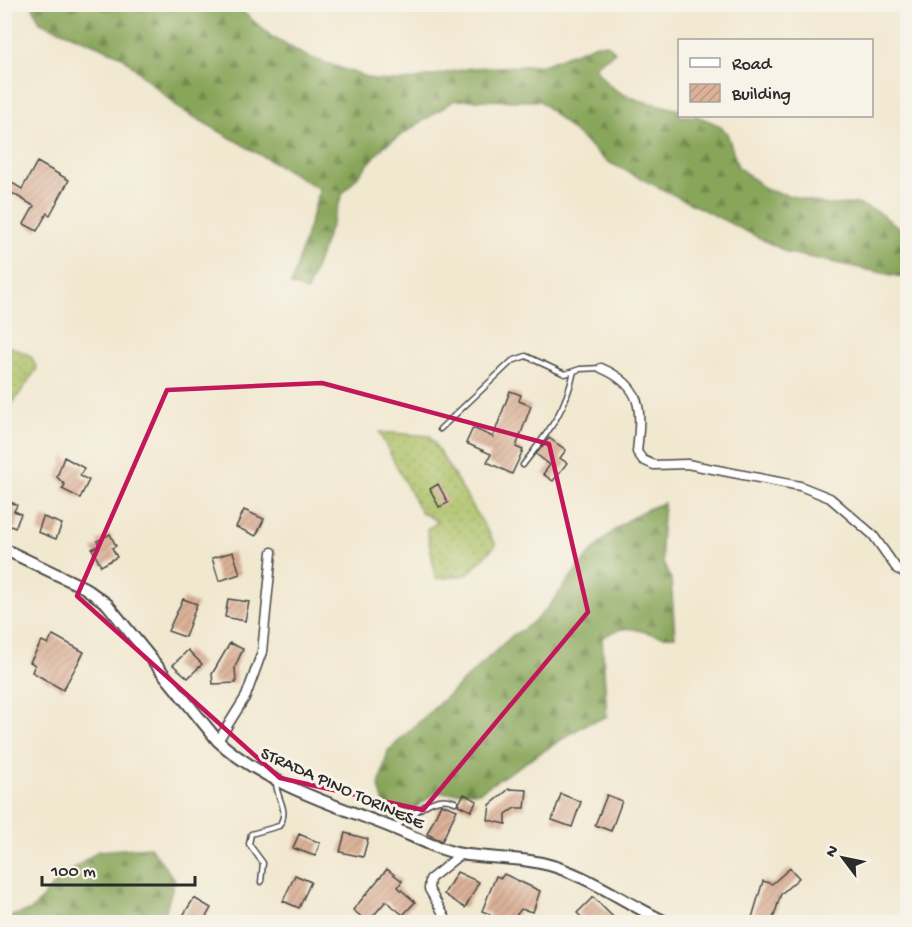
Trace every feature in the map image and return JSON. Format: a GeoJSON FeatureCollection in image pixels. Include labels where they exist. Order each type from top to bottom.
{"type":"FeatureCollection","features":[{"type":"Feature","properties":{"kind":"street"},"geometry":{"type":"LineString","coordinates":[[601,368],[615,374],[637,395],[641,413],[637,452],[643,460],[654,465],[687,464],[800,486],[830,498],[873,535],[897,569],[908,574]]}},
{"type":"Feature","properties":{"kind":"street","name":"STRADA PINO TORINESE"},"geometry":{"type":"LineString","coordinates":[[4,549],[85,588],[107,604],[219,741],[236,756],[276,779],[329,804],[461,854],[531,860],[554,867],[601,887],[666,922]]}},
{"type":"Feature","properties":{"kind":"street"},"geometry":{"type":"LineString","coordinates":[[219,741],[246,696],[262,652],[272,552]]}},
{"type":"Feature","properties":{"kind":"street"},"geometry":{"type":"LineString","coordinates":[[443,922],[445,917],[429,889],[430,879],[461,854]]}},
{"type":"Feature","properties":{"kind":"lane"},"geometry":{"type":"LineString","coordinates":[[440,429],[512,361],[526,356],[565,374],[601,368]]}},
{"type":"Feature","properties":{"kind":"lane"},"geometry":{"type":"LineString","coordinates":[[523,465],[555,425],[570,390],[574,371]]}},
{"type":"Feature","properties":{"kind":"lane"},"geometry":{"type":"LineString","coordinates":[[261,882],[263,863],[249,844],[251,834],[279,826],[284,817],[284,807],[277,793],[276,779]]}},
{"type":"Feature","properties":{"kind":"lane"},"geometry":{"type":"LineString","coordinates":[[394,828],[436,799],[448,799],[455,802]]}},
{"type":"Feature","properties":{"kind":"highlighted area"},"geometry":{"type":"Polygon","coordinates":[[[322,383],[549,444],[588,612],[423,810],[280,778],[77,596],[167,390],[322,383]]]}},
{"type":"Feature","properties":{"kind":"green space"},"geometry":{"type":"Polygon","coordinates":[[[32,5],[235,5],[272,37],[306,56],[375,80],[405,81],[471,68],[543,65],[597,44],[607,44],[615,52],[595,66],[610,86],[642,101],[678,110],[678,117],[699,117],[718,125],[727,133],[738,167],[767,190],[827,205],[857,204],[876,211],[907,233],[907,278],[789,253],[606,161],[540,101],[455,100],[384,146],[343,193],[307,291],[291,285],[320,189],[180,109],[120,55],[40,22],[32,5]]]}},
{"type":"Feature","properties":{"kind":"green space"},"geometry":{"type":"Polygon","coordinates":[[[9,346],[31,356],[37,369],[7,411],[4,408],[4,348],[9,346]]]}},
{"type":"Feature","properties":{"kind":"green space"},"geometry":{"type":"Polygon","coordinates":[[[379,432],[430,436],[496,545],[467,575],[436,579],[427,529],[438,522],[420,511],[379,432]]]}},
{"type":"Feature","properties":{"kind":"green space"},"geometry":{"type":"Polygon","coordinates":[[[664,503],[661,543],[663,562],[671,579],[675,636],[663,636],[631,628],[613,632],[602,638],[607,717],[586,724],[479,792],[436,793],[409,812],[388,819],[379,786],[388,751],[513,635],[541,615],[577,569],[616,529],[639,513],[664,503]]]}},
{"type":"Feature","properties":{"kind":"green space"},"geometry":{"type":"Polygon","coordinates":[[[150,847],[175,880],[162,922],[5,922],[5,918],[32,910],[55,883],[98,851],[150,847]]]}},
{"type":"Feature","properties":{"kind":"building"},"geometry":{"type":"Polygon","coordinates":[[[37,162],[69,180],[50,215],[47,213],[37,231],[24,224],[34,206],[5,189],[9,181],[22,189],[37,162]]]}},
{"type":"Feature","properties":{"kind":"building"},"geometry":{"type":"Polygon","coordinates":[[[510,391],[521,395],[519,401],[531,406],[516,447],[523,450],[512,474],[487,462],[491,454],[466,443],[473,428],[493,437],[510,391]]]}},
{"type":"Feature","properties":{"kind":"building"},"geometry":{"type":"Polygon","coordinates":[[[549,438],[566,450],[560,458],[567,463],[553,481],[543,474],[550,465],[536,454],[549,438]]]}},
{"type":"Feature","properties":{"kind":"building"},"geometry":{"type":"Polygon","coordinates":[[[64,457],[84,468],[80,476],[89,480],[80,498],[62,489],[65,485],[57,477],[64,457]]]}},
{"type":"Feature","properties":{"kind":"building"},"geometry":{"type":"Polygon","coordinates":[[[438,484],[448,503],[439,507],[430,489],[438,484]]]}},
{"type":"Feature","properties":{"kind":"building"},"geometry":{"type":"Polygon","coordinates":[[[4,499],[17,505],[14,511],[21,514],[15,528],[4,523],[4,499]]]}},
{"type":"Feature","properties":{"kind":"building"},"geometry":{"type":"Polygon","coordinates":[[[244,510],[264,519],[256,536],[236,527],[244,510]]]}},
{"type":"Feature","properties":{"kind":"building"},"geometry":{"type":"Polygon","coordinates":[[[43,517],[62,524],[56,539],[38,532],[43,517]]]}},
{"type":"Feature","properties":{"kind":"building"},"geometry":{"type":"Polygon","coordinates":[[[110,534],[116,546],[112,548],[117,557],[101,566],[92,549],[99,545],[97,541],[110,534]]]}},
{"type":"Feature","properties":{"kind":"building"},"geometry":{"type":"Polygon","coordinates":[[[233,552],[240,574],[219,581],[212,558],[233,552]]]}},
{"type":"Feature","properties":{"kind":"building"},"geometry":{"type":"Polygon","coordinates":[[[183,599],[197,604],[185,637],[168,631],[183,599]]]}},
{"type":"Feature","properties":{"kind":"building"},"geometry":{"type":"Polygon","coordinates":[[[228,599],[249,602],[245,621],[225,617],[228,599]]]}},
{"type":"Feature","properties":{"kind":"building"},"geometry":{"type":"Polygon","coordinates":[[[53,635],[84,652],[63,690],[32,672],[35,665],[30,662],[42,641],[48,644],[53,635]]]}},
{"type":"Feature","properties":{"kind":"building"},"geometry":{"type":"Polygon","coordinates":[[[230,643],[243,649],[235,667],[236,683],[213,684],[212,674],[230,643]]]}},
{"type":"Feature","properties":{"kind":"building"},"geometry":{"type":"Polygon","coordinates":[[[188,650],[202,664],[188,678],[173,665],[188,650]]]}},
{"type":"Feature","properties":{"kind":"building"},"geometry":{"type":"Polygon","coordinates":[[[509,789],[527,790],[525,808],[515,808],[506,814],[506,824],[488,820],[490,805],[509,789]]]}},
{"type":"Feature","properties":{"kind":"building"},"geometry":{"type":"Polygon","coordinates":[[[464,794],[477,801],[471,811],[458,805],[464,794]]]}},
{"type":"Feature","properties":{"kind":"building"},"geometry":{"type":"Polygon","coordinates":[[[561,794],[581,802],[572,827],[552,820],[561,794]]]}},
{"type":"Feature","properties":{"kind":"building"},"geometry":{"type":"Polygon","coordinates":[[[607,795],[622,801],[611,831],[595,825],[607,795]]]}},
{"type":"Feature","properties":{"kind":"building"},"geometry":{"type":"Polygon","coordinates":[[[441,804],[457,810],[442,841],[427,834],[441,804]]]}},
{"type":"Feature","properties":{"kind":"building"},"geometry":{"type":"Polygon","coordinates":[[[345,833],[368,839],[363,857],[340,852],[345,833]]]}},
{"type":"Feature","properties":{"kind":"building"},"geometry":{"type":"Polygon","coordinates":[[[299,834],[320,843],[315,856],[293,848],[299,834]]]}},
{"type":"Feature","properties":{"kind":"building"},"geometry":{"type":"Polygon","coordinates":[[[790,868],[799,878],[781,894],[772,922],[751,921],[763,881],[772,884],[790,868]]]}},
{"type":"Feature","properties":{"kind":"building"},"geometry":{"type":"Polygon","coordinates":[[[387,869],[402,881],[398,887],[415,902],[403,915],[386,901],[368,922],[353,910],[387,869]]]}},
{"type":"Feature","properties":{"kind":"building"},"geometry":{"type":"Polygon","coordinates":[[[457,872],[479,882],[465,908],[444,894],[457,872]]]}},
{"type":"Feature","properties":{"kind":"building"},"geometry":{"type":"Polygon","coordinates":[[[504,874],[540,891],[533,912],[521,909],[511,922],[487,922],[490,914],[482,911],[496,876],[501,878],[504,874]]]}},
{"type":"Feature","properties":{"kind":"building"},"geometry":{"type":"Polygon","coordinates":[[[295,875],[311,882],[299,908],[283,901],[295,875]]]}},
{"type":"Feature","properties":{"kind":"building"},"geometry":{"type":"Polygon","coordinates":[[[593,897],[618,922],[587,922],[577,913],[593,897]]]}},
{"type":"Feature","properties":{"kind":"building"},"geometry":{"type":"Polygon","coordinates":[[[194,898],[211,908],[203,922],[179,922],[194,898]]]}}]}
